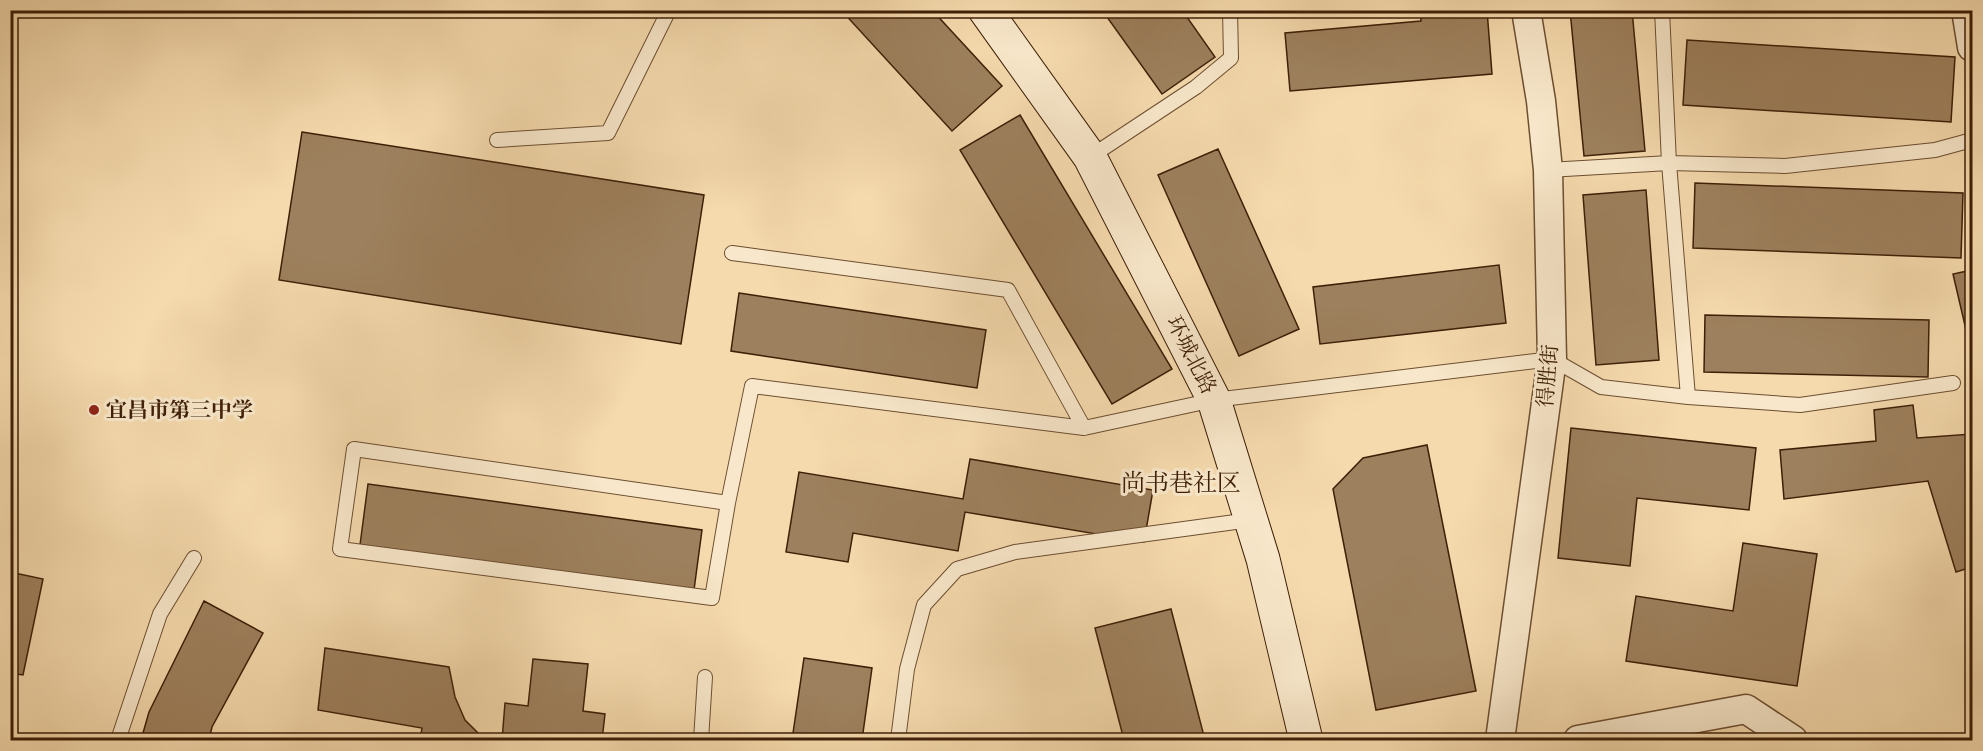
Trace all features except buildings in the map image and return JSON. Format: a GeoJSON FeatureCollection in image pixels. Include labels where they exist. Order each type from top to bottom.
{"type":"FeatureCollection","features":[{"type":"Feature","properties":{"kind":"main road","name":"环城北路"},"geometry":{"type":"LineString","coordinates":[[985,10],[1090,157],[1214,400],[1263,559],[1306,741]]}},
{"type":"Feature","properties":{"kind":"street","name":"得胜街"},"geometry":{"type":"LineString","coordinates":[[1500,741],[1552,359],[1548,170],[1541,101],[1526,10]]}},
{"type":"Feature","properties":{"kind":"street"},"geometry":{"type":"LineString","coordinates":[[1966,10],[1972,46]]}},
{"type":"Feature","properties":{"kind":"street"},"geometry":{"type":"LineString","coordinates":[[1578,741],[1746,709],[1793,741]]}},
{"type":"Feature","properties":{"kind":"lane"},"geometry":{"type":"LineString","coordinates":[[496,140],[608,133],[669,10]]}},
{"type":"Feature","properties":{"kind":"lane"},"geometry":{"type":"LineString","coordinates":[[1090,157],[1196,87],[1231,58],[1230,10]]}},
{"type":"Feature","properties":{"kind":"lane"},"geometry":{"type":"LineString","coordinates":[[1662,10],[1669,163],[1688,397]]}},
{"type":"Feature","properties":{"kind":"lane"},"geometry":{"type":"LineString","coordinates":[[1548,170],[1669,163],[1785,166],[1935,150],[1972,140]]}},
{"type":"Feature","properties":{"kind":"lane"},"geometry":{"type":"LineString","coordinates":[[732,253],[1008,290],[1084,428]]}},
{"type":"Feature","properties":{"kind":"lane"},"geometry":{"type":"LineString","coordinates":[[728,503],[354,449],[340,549],[712,598],[728,503],[752,386],[1084,428],[1214,400],[1552,359],[1601,387],[1688,397],[1800,405],[1953,383]]}},
{"type":"Feature","properties":{"kind":"lane"},"geometry":{"type":"LineString","coordinates":[[898,741],[907,669],[924,605],[957,569],[1015,552],[1250,520]]}},
{"type":"Feature","properties":{"kind":"lane"},"geometry":{"type":"LineString","coordinates":[[118,741],[160,614],[194,558]]}},
{"type":"Feature","properties":{"kind":"lane"},"geometry":{"type":"LineString","coordinates":[[701,741],[705,677]]}},
{"type":"Feature","properties":{"kind":"place","name":"宜昌市第三中学"},"geometry":{"type":"Point","coordinates":[94,410]}},
{"type":"Feature","properties":{"kind":"district","name":"尚书巷社区"},"geometry":{"type":"Point","coordinates":[1181,483]}}]}
